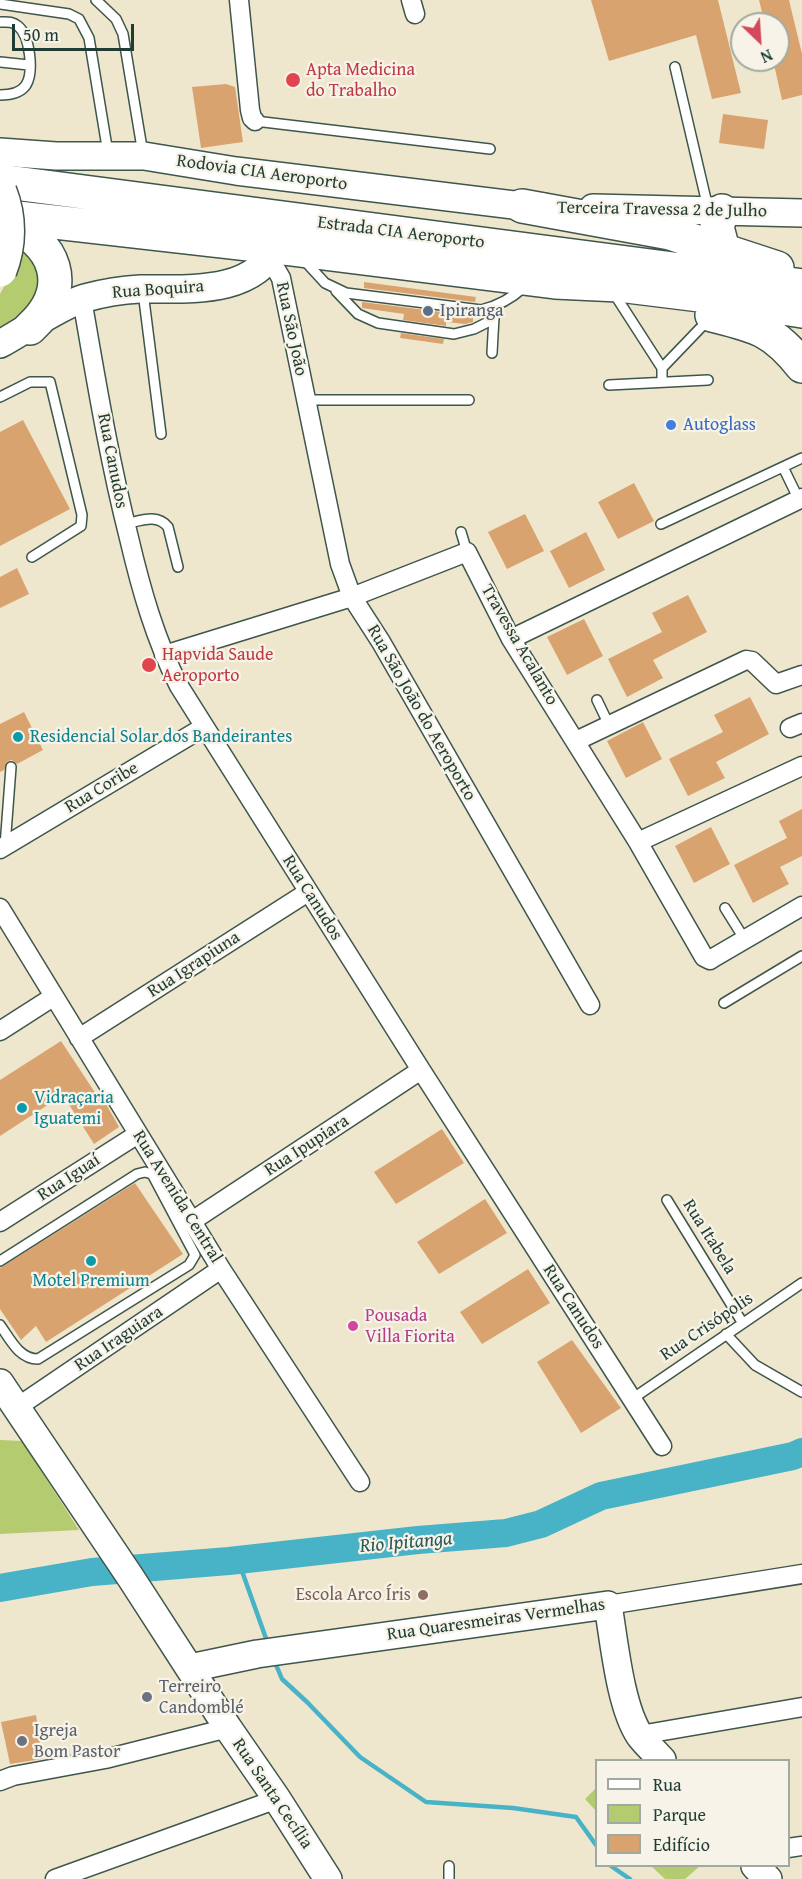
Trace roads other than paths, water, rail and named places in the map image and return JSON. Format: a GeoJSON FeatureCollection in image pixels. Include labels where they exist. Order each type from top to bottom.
{"type":"FeatureCollection","features":[{"type":"Feature","properties":{"kind":"highway","name":"Estrada CIA Aeroporto"},"geometry":{"type":"LineString","coordinates":[[0,181],[180,198],[802,286]]}},
{"type":"Feature","properties":{"kind":"highway"},"geometry":{"type":"LineString","coordinates":[[0,192],[6,213],[8,236],[0,270]]}},
{"type":"Feature","properties":{"kind":"highway"},"geometry":{"type":"LineString","coordinates":[[522,206],[670,233],[802,277]]}},
{"type":"Feature","properties":{"kind":"highway"},"geometry":{"type":"LineString","coordinates":[[715,211],[723,250]]}},
{"type":"Feature","properties":{"kind":"highway"},"geometry":{"type":"LineString","coordinates":[[0,218],[16,225],[39,241],[46,250],[54,272],[55,283],[51,301],[41,318],[30,328]]}},
{"type":"Feature","properties":{"kind":"highway","name":"Estrada CIA Aeroporto"},"geometry":{"type":"LineString","coordinates":[[0,218],[287,258],[630,287],[708,296],[802,311]]}},
{"type":"Feature","properties":{"kind":"highway"},"geometry":{"type":"LineString","coordinates":[[544,281],[577,290],[615,295],[712,315],[754,326],[779,340],[802,366]]}},
{"type":"Feature","properties":{"kind":"street"},"geometry":{"type":"LineString","coordinates":[[239,0],[250,110],[255,121]]}},
{"type":"Feature","properties":{"kind":"street","name":"Rodovia CIA Aeroporto"},"geometry":{"type":"LineString","coordinates":[[0,152],[56,156],[144,156],[236,171],[522,206]]}},
{"type":"Feature","properties":{"kind":"street","name":"Terceira Travessa 2 de Julho"},"geometry":{"type":"LineString","coordinates":[[522,206],[802,213]]}},
{"type":"Feature","properties":{"kind":"street","name":"Rua Boquira"},"geometry":{"type":"LineString","coordinates":[[0,344],[82,299],[126,290],[188,290],[229,282],[287,258]]}},
{"type":"Feature","properties":{"kind":"street","name":"Rua São João"},"geometry":{"type":"LineString","coordinates":[[287,258],[277,269],[283,285],[306,400]]}},
{"type":"Feature","properties":{"kind":"street","name":"Rua Canudos"},"geometry":{"type":"LineString","coordinates":[[82,299],[113,475],[125,524],[140,583],[164,655],[179,686],[662,1446]]}},
{"type":"Feature","properties":{"kind":"street","name":"Rua São João do Aeroporto"},"geometry":{"type":"LineString","coordinates":[[306,400],[340,564],[352,597],[381,642],[590,1005]]}},
{"type":"Feature","properties":{"kind":"street"},"geometry":{"type":"LineString","coordinates":[[512,639],[801,499]]}},
{"type":"Feature","properties":{"kind":"street"},"geometry":{"type":"LineString","coordinates":[[164,655],[352,597],[467,552]]}},
{"type":"Feature","properties":{"kind":"street","name":"Travessa Acalanto"},"geometry":{"type":"LineString","coordinates":[[467,552],[512,639],[638,842],[704,957],[710,960],[802,906]]}},
{"type":"Feature","properties":{"kind":"street"},"geometry":{"type":"LineString","coordinates":[[576,741],[746,660],[752,660],[776,684],[802,675]]}},
{"type":"Feature","properties":{"kind":"street","name":"Rua Coribe"},"geometry":{"type":"LineString","coordinates":[[2,848],[204,727]]}},
{"type":"Feature","properties":{"kind":"street"},"geometry":{"type":"LineString","coordinates":[[638,842],[802,766]]}},
{"type":"Feature","properties":{"kind":"street","name":"Rua Igrapiuna"},"geometry":{"type":"LineString","coordinates":[[80,1038],[308,892]]}},
{"type":"Feature","properties":{"kind":"street","name":"Rua Avenida Central"},"geometry":{"type":"LineString","coordinates":[[0,908],[221,1269],[360,1482]]}},
{"type":"Feature","properties":{"kind":"street"},"geometry":{"type":"LineString","coordinates":[[0,1031],[53,997]]}},
{"type":"Feature","properties":{"kind":"street","name":"Rua Ipupiara"},"geometry":{"type":"LineString","coordinates":[[192,1221],[421,1070]]}},
{"type":"Feature","properties":{"kind":"street","name":"Rua Iguaí"},"geometry":{"type":"LineString","coordinates":[[0,1222],[138,1134]]}},
{"type":"Feature","properties":{"kind":"street","name":"Rua Iraguiara"},"geometry":{"type":"LineString","coordinates":[[16,1408],[221,1269]]}},
{"type":"Feature","properties":{"kind":"street","name":"Rua Santa Cecília"},"geometry":{"type":"LineString","coordinates":[[0,1383],[328,1879]]}},
{"type":"Feature","properties":{"kind":"street","name":"Rua Quaresmeiras Vermelhas"},"geometry":{"type":"LineString","coordinates":[[190,1668],[257,1654],[608,1605],[802,1574]]}},
{"type":"Feature","properties":{"kind":"street"},"geometry":{"type":"LineString","coordinates":[[608,1605],[620,1678],[631,1715],[640,1735],[660,1759]]}},
{"type":"Feature","properties":{"kind":"street"},"geometry":{"type":"LineString","coordinates":[[640,1735],[802,1707]]}},
{"type":"Feature","properties":{"kind":"street"},"geometry":{"type":"LineString","coordinates":[[0,1780],[105,1759],[228,1728]]}},
{"type":"Feature","properties":{"kind":"street"},"geometry":{"type":"LineString","coordinates":[[55,1879],[277,1799]]}},
{"type":"Feature","properties":{"kind":"street"},"geometry":{"type":"LineString","coordinates":[[756,1867],[768,1879]]}},
{"type":"Feature","properties":{"kind":"lane"},"geometry":{"type":"LineString","coordinates":[[96,0],[116,19],[123,34],[144,156]]}},
{"type":"Feature","properties":{"kind":"lane"},"geometry":{"type":"LineString","coordinates":[[0,4],[69,14],[79,19],[89,38],[108,155]]}},
{"type":"Feature","properties":{"kind":"lane"},"geometry":{"type":"LineString","coordinates":[[0,22],[11,22],[20,27],[26,36],[29,48],[29,75],[26,85],[18,92],[0,95]]}},
{"type":"Feature","properties":{"kind":"lane"},"geometry":{"type":"LineString","coordinates":[[0,62],[29,64]]}},
{"type":"Feature","properties":{"kind":"lane"},"geometry":{"type":"LineString","coordinates":[[675,67],[715,211]]}},
{"type":"Feature","properties":{"kind":"lane"},"geometry":{"type":"LineString","coordinates":[[255,121],[489,149]]}},
{"type":"Feature","properties":{"kind":"lane"},"geometry":{"type":"LineString","coordinates":[[287,258],[325,283],[346,293],[481,310],[494,307],[544,281]]}},
{"type":"Feature","properties":{"kind":"lane"},"geometry":{"type":"LineString","coordinates":[[333,287],[358,314],[378,323],[454,334],[474,329],[494,320]]}},
{"type":"Feature","properties":{"kind":"lane"},"geometry":{"type":"LineString","coordinates":[[143,289],[161,434]]}},
{"type":"Feature","properties":{"kind":"lane"},"geometry":{"type":"LineString","coordinates":[[615,295],[662,368],[662,381]]}},
{"type":"Feature","properties":{"kind":"lane"},"geometry":{"type":"LineString","coordinates":[[492,353],[494,307]]}},
{"type":"Feature","properties":{"kind":"lane"},"geometry":{"type":"LineString","coordinates":[[662,368],[712,315]]}},
{"type":"Feature","properties":{"kind":"lane"},"geometry":{"type":"LineString","coordinates":[[0,397],[30,381],[50,382],[82,514],[81,526],[32,557]]}},
{"type":"Feature","properties":{"kind":"lane"},"geometry":{"type":"LineString","coordinates":[[609,385],[662,381],[708,381]]}},
{"type":"Feature","properties":{"kind":"lane"},"geometry":{"type":"LineString","coordinates":[[306,400],[469,400]]}},
{"type":"Feature","properties":{"kind":"lane"},"geometry":{"type":"LineString","coordinates":[[661,524],[802,458]]}},
{"type":"Feature","properties":{"kind":"lane"},"geometry":{"type":"LineString","coordinates":[[783,467],[801,499]]}},
{"type":"Feature","properties":{"kind":"lane"},"geometry":{"type":"LineString","coordinates":[[125,524],[154,518],[165,523],[178,567]]}},
{"type":"Feature","properties":{"kind":"lane"},"geometry":{"type":"LineString","coordinates":[[462,531],[467,552]]}},
{"type":"Feature","properties":{"kind":"lane"},"geometry":{"type":"LineString","coordinates":[[597,700],[609,725]]}},
{"type":"Feature","properties":{"kind":"lane"},"geometry":{"type":"LineString","coordinates":[[2,848],[10,767]]}},
{"type":"Feature","properties":{"kind":"lane"},"geometry":{"type":"LineString","coordinates":[[725,908],[745,940]]}},
{"type":"Feature","properties":{"kind":"lane"},"geometry":{"type":"LineString","coordinates":[[724,1003],[802,956]]}},
{"type":"Feature","properties":{"kind":"lane"},"geometry":{"type":"LineString","coordinates":[[0,1261],[137,1174],[145,1172],[152,1174],[195,1255],[189,1265],[41,1358],[29,1359],[21,1354],[0,1325]]}},
{"type":"Feature","properties":{"kind":"lane","name":"Rua Itabela"},"geometry":{"type":"LineString","coordinates":[[667,1200],[742,1322]]}},
{"type":"Feature","properties":{"kind":"lane","name":"Rua Crisópolis"},"geometry":{"type":"LineString","coordinates":[[632,1399],[802,1283]]}},
{"type":"Feature","properties":{"kind":"lane"},"geometry":{"type":"LineString","coordinates":[[726,1334],[755,1365],[802,1392]]}},
{"type":"Feature","properties":{"kind":"lane"},"geometry":{"type":"LineString","coordinates":[[448,1879],[449,1866]]}},
{"type":"Feature","properties":{"kind":"waterway","name":"Rio Ipitanga"},"geometry":{"type":"LineString","coordinates":[[0,1588],[92,1572],[229,1561],[418,1540],[506,1533],[541,1524],[601,1496],[793,1456],[802,1452]]}},
{"type":"Feature","properties":{"kind":"waterway"},"geometry":{"type":"LineString","coordinates":[[238,1560],[268,1644]]}},
{"type":"Feature","properties":{"kind":"waterway"},"geometry":{"type":"LineString","coordinates":[[274,1660],[282,1679],[360,1757],[426,1802],[513,1808],[576,1817],[595,1844]]}},
{"type":"Feature","properties":{"kind":"waterway"},"geometry":{"type":"LineString","coordinates":[[612,1867],[630,1879]]}},
{"type":"Feature","properties":{"kind":"place","name":"Apta Medicina do Trabalho"},"geometry":{"type":"Point","coordinates":[293,80]}},
{"type":"Feature","properties":{"kind":"place","name":"Ipiranga"},"geometry":{"type":"Point","coordinates":[428,311]}},
{"type":"Feature","properties":{"kind":"place","name":"Autoglass"},"geometry":{"type":"Point","coordinates":[671,425]}},
{"type":"Feature","properties":{"kind":"place","name":"Hapvida Saude Aeroporto"},"geometry":{"type":"Point","coordinates":[149,665]}},
{"type":"Feature","properties":{"kind":"place","name":"Residencial Solar dos Bandeirantes"},"geometry":{"type":"Point","coordinates":[18,737]}},
{"type":"Feature","properties":{"kind":"place","name":"Vidraçaria Iguatemi"},"geometry":{"type":"Point","coordinates":[22,1108]}},
{"type":"Feature","properties":{"kind":"place","name":"Motel Premium"},"geometry":{"type":"Point","coordinates":[91,1261]}},
{"type":"Feature","properties":{"kind":"place","name":"Pousada Villa Fiorita"},"geometry":{"type":"Point","coordinates":[353,1326]}},
{"type":"Feature","properties":{"kind":"place","name":"Escola Arco Íris"},"geometry":{"type":"Point","coordinates":[423,1595]}},
{"type":"Feature","properties":{"kind":"place","name":"Terreiro Candomblé"},"geometry":{"type":"Point","coordinates":[147,1697]}},
{"type":"Feature","properties":{"kind":"place","name":"Igreja Bom Pastor"},"geometry":{"type":"Point","coordinates":[22,1741]}}]}
